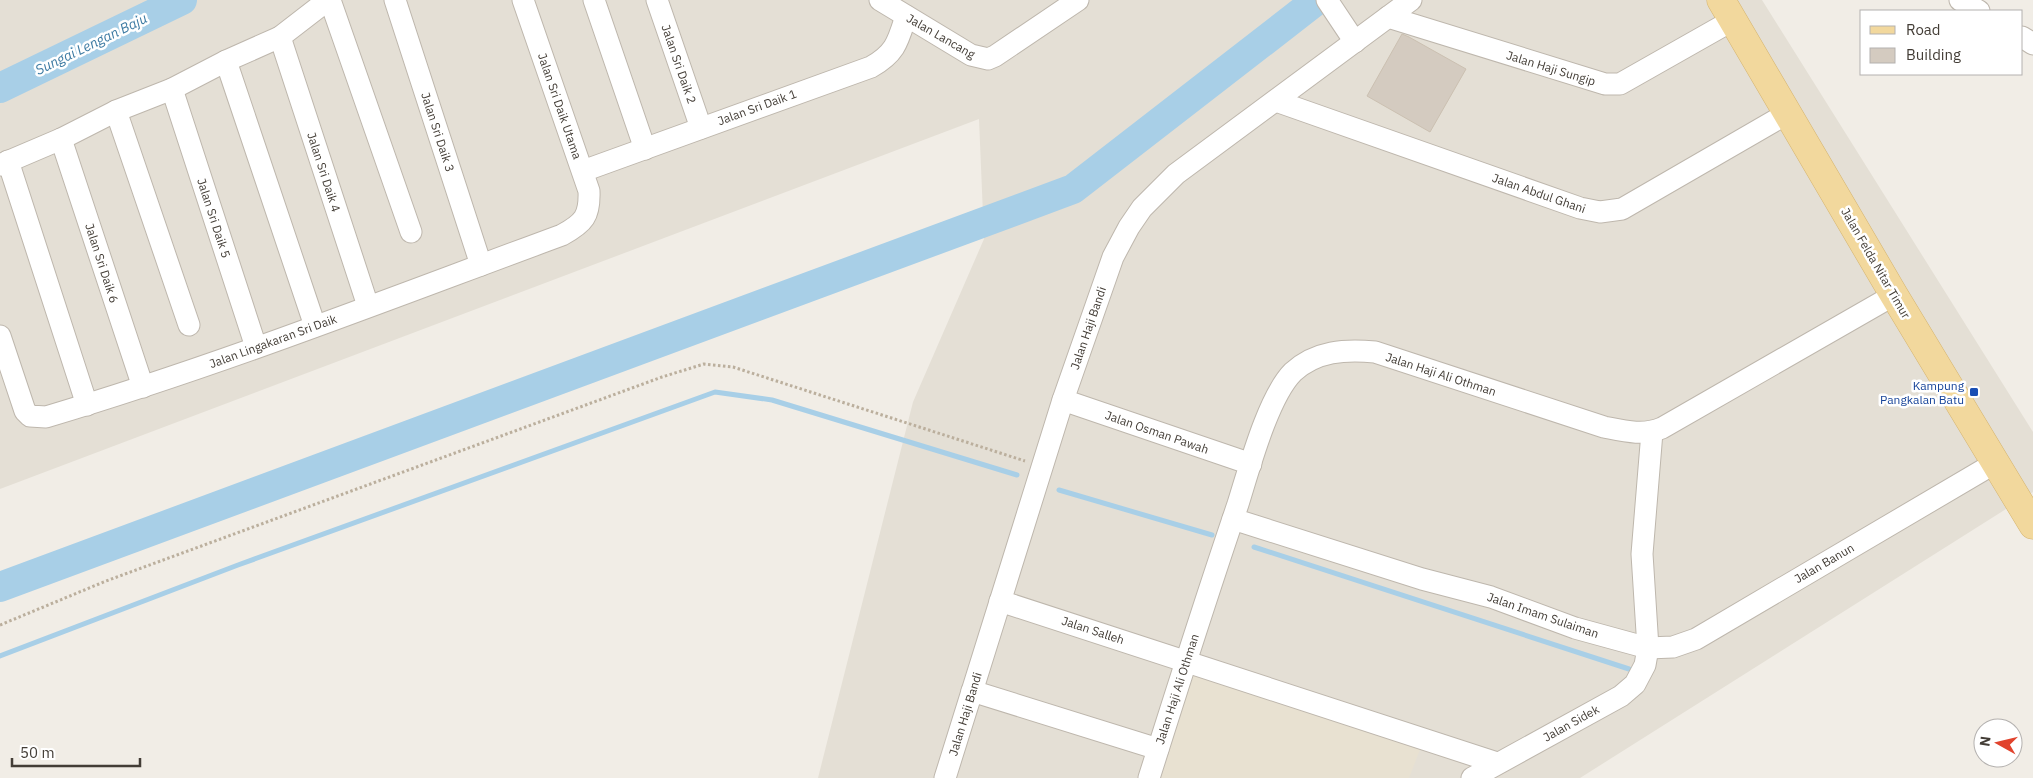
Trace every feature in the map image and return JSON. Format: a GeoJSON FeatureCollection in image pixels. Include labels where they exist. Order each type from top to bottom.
{"type":"FeatureCollection","features":[{"type":"Feature","properties":{"kind":"main road","name":"Jalan Felda Nitar Timur"},"geometry":{"type":"LineString","coordinates":[[1727,10],[1894,295],[2033,525]]}},
{"type":"Feature","properties":{"kind":"street"},"geometry":{"type":"LineString","coordinates":[[87,405],[4,163],[62,139],[116,111],[172,89],[226,61],[280,37],[329,0],[411,232]]}},
{"type":"Feature","properties":{"kind":"street","name":"Jalan Sri Daik 3"},"geometry":{"type":"LineString","coordinates":[[395,0],[482,265]]}},
{"type":"Feature","properties":{"kind":"street","name":"Jalan Sri Daik Utama"},"geometry":{"type":"LineString","coordinates":[[523,0],[583,171],[589,191],[590,204],[588,213]]}},
{"type":"Feature","properties":{"kind":"street"},"geometry":{"type":"LineString","coordinates":[[594,0],[645,149]]}},
{"type":"Feature","properties":{"kind":"street","name":"Jalan Sri Daik 2"},"geometry":{"type":"LineString","coordinates":[[657,0],[701,128]]}},
{"type":"Feature","properties":{"kind":"street","name":"Jalan Lancang"},"geometry":{"type":"LineString","coordinates":[[880,0],[971,55],[988,59],[1078,0]]}},
{"type":"Feature","properties":{"kind":"street","name":"Jalan Haji Bandi"},"geometry":{"type":"LineString","coordinates":[[945,778],[1063,400],[1113,257],[1129,226],[1142,208],[1176,174],[1411,0]]}},
{"type":"Feature","properties":{"kind":"street"},"geometry":{"type":"LineString","coordinates":[[1960,0],[1976,10]]}},
{"type":"Feature","properties":{"kind":"street"},"geometry":{"type":"LineString","coordinates":[[1329,3],[1355,42]]}},
{"type":"Feature","properties":{"kind":"street","name":"Jalan Haji Sungip"},"geometry":{"type":"LineString","coordinates":[[1388,17],[1605,84],[1620,84],[1727,10]]}},
{"type":"Feature","properties":{"kind":"street","name":"Jalan Sri Daik 1"},"geometry":{"type":"LineString","coordinates":[[583,171],[871,67],[885,59],[894,49],[906,16]]}},
{"type":"Feature","properties":{"kind":"street","name":"Jalan Sri Daik 4"},"geometry":{"type":"LineString","coordinates":[[280,37],[368,306]]}},
{"type":"Feature","properties":{"kind":"street"},"geometry":{"type":"LineString","coordinates":[[226,61],[315,326]]}},
{"type":"Feature","properties":{"kind":"street","name":"Jalan Sri Daik 5"},"geometry":{"type":"LineString","coordinates":[[172,89],[256,347]]}},
{"type":"Feature","properties":{"kind":"street","name":"Jalan Abdul Ghani"},"geometry":{"type":"LineString","coordinates":[[1276,101],[1580,208],[1600,212],[1622,209],[1788,113]]}},
{"type":"Feature","properties":{"kind":"street"},"geometry":{"type":"LineString","coordinates":[[116,111],[189,325]]}},
{"type":"Feature","properties":{"kind":"street","name":"Jalan Sri Daik 6"},"geometry":{"type":"LineString","coordinates":[[62,139],[143,387]]}},
{"type":"Feature","properties":{"kind":"street","name":"Jalan Lingakaran Sri Daik"},"geometry":{"type":"LineString","coordinates":[[0,336],[20,401],[25,411],[30,416],[46,417],[143,387],[562,235],[583,222],[588,213]]}},
{"type":"Feature","properties":{"kind":"street","name":"Jalan Haji Ali Othman"},"geometry":{"type":"LineString","coordinates":[[1149,778],[1186,660],[1276,395],[1293,372],[1313,359],[1334,352],[1353,349],[1375,352],[1399,358],[1604,427],[1636,432],[1652,432],[1894,295]]}},
{"type":"Feature","properties":{"kind":"street","name":"Jalan Osman Pawah"},"geometry":{"type":"LineString","coordinates":[[1063,400],[1251,464]]}},
{"type":"Feature","properties":{"kind":"street"},"geometry":{"type":"LineString","coordinates":[[1648,648],[1642,554],[1652,432]]}},
{"type":"Feature","properties":{"kind":"street","name":"Jalan Banun"},"geometry":{"type":"LineString","coordinates":[[1648,648],[1673,647],[1696,639],[1995,463]]}},
{"type":"Feature","properties":{"kind":"street","name":"Jalan Imam Sulaiman"},"geometry":{"type":"LineString","coordinates":[[1233,519],[1422,579],[1491,597],[1575,628],[1648,648]]}},
{"type":"Feature","properties":{"kind":"street","name":"Jalan Salleh"},"geometry":{"type":"LineString","coordinates":[[1000,600],[1497,763]]}},
{"type":"Feature","properties":{"kind":"street","name":"Jalan Sidek"},"geometry":{"type":"LineString","coordinates":[[1472,778],[1621,696],[1635,684],[1646,665],[1648,648]]}},
{"type":"Feature","properties":{"kind":"street"},"geometry":{"type":"LineString","coordinates":[[972,692],[1158,749]]}},
{"type":"Feature","properties":{"kind":"path"},"geometry":{"type":"LineString","coordinates":[[0,625],[124,574],[662,377],[704,364],[733,367],[1042,466]]}},
{"type":"Feature","properties":{"kind":"shaded area"},"geometry":{"type":"Polygon","coordinates":[[[0,0],[1762,0],[2033,432],[2033,492],[1580,778],[818,778],[913,402],[984,239],[979,119],[0,489],[0,0]]]}},
{"type":"Feature","properties":{"kind":"shaded area"},"geometry":{"type":"Polygon","coordinates":[[[1194,673],[1421,747],[1409,778],[1161,778],[1194,673]]]}},
{"type":"Feature","properties":{"kind":"building"},"geometry":{"type":"Polygon","coordinates":[[[1402,34],[1466,69],[1430,132],[1367,96],[1402,34]]]}},
{"type":"Feature","properties":{"kind":"waterway","name":"Sungai Lengan Baju"},"geometry":{"type":"LineString","coordinates":[[0,88],[182,0]]}},
{"type":"Feature","properties":{"kind":"waterway"},"geometry":{"type":"LineString","coordinates":[[0,587],[1073,189],[1317,0]]}},
{"type":"Feature","properties":{"kind":"waterway"},"geometry":{"type":"LineString","coordinates":[[0,656],[238,565],[715,392],[772,400],[1017,475]]}},
{"type":"Feature","properties":{"kind":"waterway"},"geometry":{"type":"LineString","coordinates":[[1059,490],[1212,535]]}},
{"type":"Feature","properties":{"kind":"waterway"},"geometry":{"type":"LineString","coordinates":[[1254,547],[1629,669]]}},
{"type":"Feature","properties":{"kind":"place","name":"Kampung Pangkalan Batu"},"geometry":{"type":"Point","coordinates":[1974,392]}}]}
